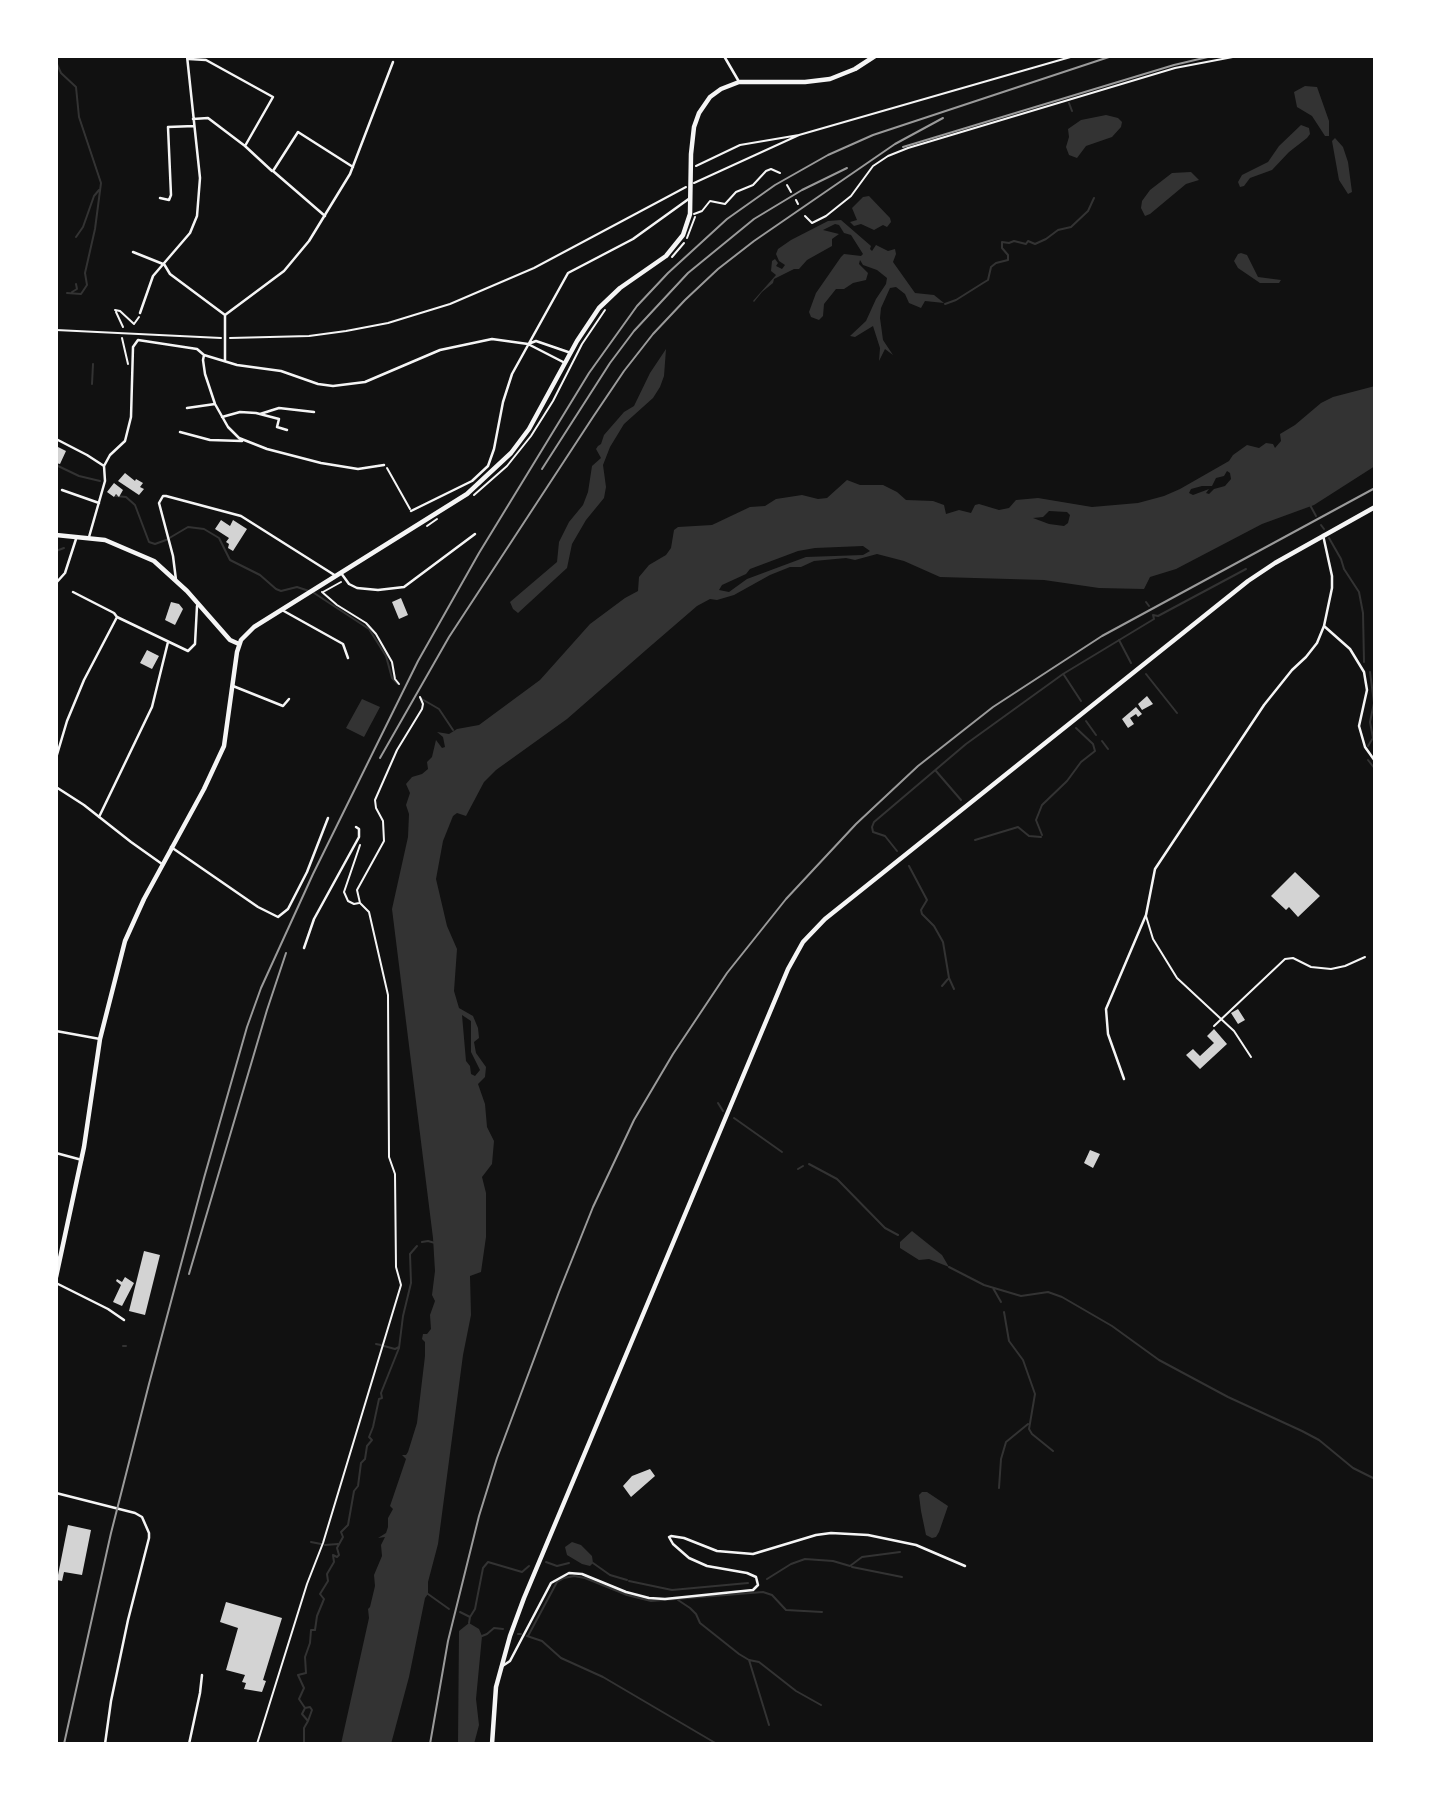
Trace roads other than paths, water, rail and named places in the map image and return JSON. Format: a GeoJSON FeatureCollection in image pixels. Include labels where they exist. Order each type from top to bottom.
{"type":"FeatureCollection","features":[{"type":"Feature","properties":{"kind":"main road"},"geometry":{"type":"LineString","coordinates":[[56,1277],[82,1160],[100,1039],[125,941],[162,863],[224,746],[239,644],[250,630],[467,494],[502,464],[529,429],[592,317],[620,288],[675,247],[688,223],[694,127],[699,113],[710,97],[739,82],[823,80],[847,73],[875,56]]}},
{"type":"Feature","properties":{"kind":"main road"},"geometry":{"type":"LineString","coordinates":[[492,1744],[494,1704],[501,1667],[529,1586],[788,969],[809,934],[1248,581],[1375,507]]}},
{"type":"Feature","properties":{"kind":"main road"},"geometry":{"type":"LineString","coordinates":[[56,535],[105,540],[144,556],[176,580],[230,640],[239,644]]}},
{"type":"Feature","properties":{"kind":"street"},"geometry":{"type":"LineString","coordinates":[[724,56],[739,82]]}},
{"type":"Feature","properties":{"kind":"street"},"geometry":{"type":"LineString","coordinates":[[140,313],[152,279],[190,233],[197,216],[200,178],[188,58],[206,60],[273,97],[245,146]]}},
{"type":"Feature","properties":{"kind":"street"},"geometry":{"type":"LineString","coordinates":[[225,315],[284,271],[309,241],[353,167],[393,62]]}},
{"type":"Feature","properties":{"kind":"street"},"geometry":{"type":"LineString","coordinates":[[193,119],[208,118],[245,146],[325,216]]}},
{"type":"Feature","properties":{"kind":"street"},"geometry":{"type":"LineString","coordinates":[[160,198],[169,201],[171,195],[169,127],[194,126]]}},
{"type":"Feature","properties":{"kind":"street"},"geometry":{"type":"LineString","coordinates":[[273,171],[298,132],[353,167]]}},
{"type":"Feature","properties":{"kind":"street"},"geometry":{"type":"LineString","coordinates":[[411,511],[460,488],[484,471],[494,449],[509,380],[568,273],[573,268],[633,239],[690,198]]}},
{"type":"Feature","properties":{"kind":"street"},"geometry":{"type":"LineString","coordinates":[[133,252],[163,264],[170,274],[225,315],[225,361]]}},
{"type":"Feature","properties":{"kind":"street"},"geometry":{"type":"LineString","coordinates":[[89,537],[106,477],[104,466],[110,455],[125,441],[131,417],[132,347],[140,340],[197,349],[204,355],[242,366],[281,371],[318,384],[339,386],[371,380],[428,355],[492,339],[528,344],[565,363]]}},
{"type":"Feature","properties":{"kind":"street"},"geometry":{"type":"LineString","coordinates":[[528,344],[537,341],[570,353]]}},
{"type":"Feature","properties":{"kind":"street"},"geometry":{"type":"LineString","coordinates":[[204,355],[205,374],[215,404],[232,432],[243,440],[291,456],[336,466],[364,469],[384,465]]}},
{"type":"Feature","properties":{"kind":"street"},"geometry":{"type":"LineString","coordinates":[[187,408],[215,404]]}},
{"type":"Feature","properties":{"kind":"street"},"geometry":{"type":"LineString","coordinates":[[260,414],[272,409],[286,408],[314,412]]}},
{"type":"Feature","properties":{"kind":"street"},"geometry":{"type":"LineString","coordinates":[[222,417],[240,412],[260,414],[279,419],[276,427],[287,430]]}},
{"type":"Feature","properties":{"kind":"street"},"geometry":{"type":"LineString","coordinates":[[180,432],[211,440],[243,440]]}},
{"type":"Feature","properties":{"kind":"street"},"geometry":{"type":"LineString","coordinates":[[56,439],[87,454],[104,466]]}},
{"type":"Feature","properties":{"kind":"street"},"geometry":{"type":"LineString","coordinates":[[62,490],[99,503]]}},
{"type":"Feature","properties":{"kind":"street"},"geometry":{"type":"LineString","coordinates":[[176,580],[159,503],[163,496],[241,516],[353,586],[365,589],[404,587],[475,534]]}},
{"type":"Feature","properties":{"kind":"street"},"geometry":{"type":"LineString","coordinates":[[1124,1079],[1108,1034],[1106,1009],[1146,915],[1156,869],[1264,705],[1314,647],[1324,626],[1332,576],[1323,535]]}},
{"type":"Feature","properties":{"kind":"street"},"geometry":{"type":"LineString","coordinates":[[56,583],[65,573],[76,537]]}},
{"type":"Feature","properties":{"kind":"street"},"geometry":{"type":"LineString","coordinates":[[73,592],[117,617],[186,650],[195,644],[198,603]]}},
{"type":"Feature","properties":{"kind":"street"},"geometry":{"type":"LineString","coordinates":[[282,610],[343,644],[348,658]]}},
{"type":"Feature","properties":{"kind":"street"},"geometry":{"type":"LineString","coordinates":[[56,758],[67,721],[84,680],[117,617]]}},
{"type":"Feature","properties":{"kind":"street"},"geometry":{"type":"LineString","coordinates":[[1324,626],[1350,649],[1364,672],[1367,690],[1359,726],[1365,747],[1375,761]]}},
{"type":"Feature","properties":{"kind":"street"},"geometry":{"type":"LineString","coordinates":[[99,817],[152,707],[168,642]]}},
{"type":"Feature","properties":{"kind":"street"},"geometry":{"type":"LineString","coordinates":[[233,685],[283,706],[289,699]]}},
{"type":"Feature","properties":{"kind":"street"},"geometry":{"type":"LineString","coordinates":[[56,788],[162,863]]}},
{"type":"Feature","properties":{"kind":"street"},"geometry":{"type":"LineString","coordinates":[[171,847],[258,907],[278,917],[288,909],[307,872],[328,818]]}},
{"type":"Feature","properties":{"kind":"street"},"geometry":{"type":"LineString","coordinates":[[304,948],[314,919],[359,837],[359,829],[356,827]]}},
{"type":"Feature","properties":{"kind":"street"},"geometry":{"type":"LineString","coordinates":[[56,1031],[100,1039]]}},
{"type":"Feature","properties":{"kind":"street"},"geometry":{"type":"LineString","coordinates":[[56,1153],[82,1160]]}},
{"type":"Feature","properties":{"kind":"street"},"geometry":{"type":"LineString","coordinates":[[56,1283],[124,1320]]}},
{"type":"Feature","properties":{"kind":"street"},"geometry":{"type":"LineString","coordinates":[[56,1493],[131,1512],[142,1517],[147,1526],[149,1538],[111,1701],[106,1744]]}},
{"type":"Feature","properties":{"kind":"street"},"geometry":{"type":"LineString","coordinates":[[501,1667],[510,1661],[551,1583],[569,1573],[582,1574],[626,1592],[649,1598],[665,1599],[753,1590],[758,1585],[756,1577],[747,1573],[707,1566],[690,1558],[673,1544],[671,1536],[684,1538],[717,1551],[753,1554],[816,1535],[868,1535],[916,1545],[965,1566]]}},
{"type":"Feature","properties":{"kind":"street"},"geometry":{"type":"LineString","coordinates":[[189,1744],[202,1675]]}},
{"type":"Feature","properties":{"kind":"lane"},"geometry":{"type":"LineString","coordinates":[[1146,915],[1153,939],[1178,978],[1205,1006],[1223,1019],[1251,1056]]}},
{"type":"Feature","properties":{"kind":"lane"},"geometry":{"type":"LineString","coordinates":[[1214,1026],[1285,959],[1293,958],[1311,967],[1331,969],[1345,967],[1365,957]]}},
{"type":"Feature","properties":{"kind":"waterway"},"geometry":{"type":"LineString","coordinates":[[56,62],[61,73],[76,87],[79,117],[101,183],[95,229],[85,273],[87,285],[81,294],[67,293]]}},
{"type":"Feature","properties":{"kind":"waterway"},"geometry":{"type":"LineString","coordinates":[[1069,103],[1072,111]]}},
{"type":"Feature","properties":{"kind":"waterway"},"geometry":{"type":"LineString","coordinates":[[76,237],[99,190]]}},
{"type":"Feature","properties":{"kind":"waterway"},"geometry":{"type":"LineString","coordinates":[[945,304],[988,280],[991,267],[1008,260],[1002,242],[1026,244],[1028,241],[1035,244],[1046,239],[1058,230],[1071,227],[1088,211],[1094,198]]}},
{"type":"Feature","properties":{"kind":"waterway"},"geometry":{"type":"LineString","coordinates":[[72,292],[77,289],[76,284]]}},
{"type":"Feature","properties":{"kind":"waterway"},"geometry":{"type":"LineString","coordinates":[[92,384],[93,364]]}},
{"type":"Feature","properties":{"kind":"waterway"},"geometry":{"type":"LineString","coordinates":[[56,465],[79,476],[100,481]]}},
{"type":"Feature","properties":{"kind":"waterway"},"geometry":{"type":"LineString","coordinates":[[116,496],[126,497],[135,505],[149,542],[155,544],[166,540],[188,527],[204,529],[219,538],[230,560],[260,575],[276,589],[281,591],[297,587],[309,591]]}},
{"type":"Feature","properties":{"kind":"waterway"},"geometry":{"type":"LineString","coordinates":[[1310,505],[1316,516]]}},
{"type":"Feature","properties":{"kind":"waterway"},"geometry":{"type":"LineString","coordinates":[[1321,525],[1324,529]]}},
{"type":"Feature","properties":{"kind":"waterway"},"geometry":{"type":"LineString","coordinates":[[1329,538],[1359,592],[1363,613],[1364,662]]}},
{"type":"Feature","properties":{"kind":"waterway"},"geometry":{"type":"LineString","coordinates":[[56,551],[64,548]]}},
{"type":"Feature","properties":{"kind":"waterway"},"geometry":{"type":"LineString","coordinates":[[897,851],[885,836],[873,832],[874,822],[966,744],[1063,674],[1154,619],[1153,615],[1158,616],[1246,569]]}},
{"type":"Feature","properties":{"kind":"waterway"},"geometry":{"type":"LineString","coordinates":[[314,593],[369,629],[386,656],[392,678],[398,684]]}},
{"type":"Feature","properties":{"kind":"waterway"},"geometry":{"type":"LineString","coordinates":[[1146,602],[1149,606]]}},
{"type":"Feature","properties":{"kind":"waterway"},"geometry":{"type":"LineString","coordinates":[[1119,640],[1131,663]]}},
{"type":"Feature","properties":{"kind":"waterway"},"geometry":{"type":"LineString","coordinates":[[1368,746],[1373,738],[1370,722],[1374,703],[1370,672]]}},
{"type":"Feature","properties":{"kind":"waterway"},"geometry":{"type":"LineString","coordinates":[[1146,674],[1177,713]]}},
{"type":"Feature","properties":{"kind":"waterway"},"geometry":{"type":"LineString","coordinates":[[1064,675],[1081,701]]}},
{"type":"Feature","properties":{"kind":"waterway"},"geometry":{"type":"LineString","coordinates":[[420,698],[439,709],[453,730]]}},
{"type":"Feature","properties":{"kind":"waterway"},"geometry":{"type":"LineString","coordinates":[[1086,721],[1096,735]]}},
{"type":"Feature","properties":{"kind":"waterway"},"geometry":{"type":"LineString","coordinates":[[1042,835],[1036,820],[1042,805],[1067,781],[1081,762],[1095,751],[1093,744],[1076,728]]}},
{"type":"Feature","properties":{"kind":"waterway"},"geometry":{"type":"LineString","coordinates":[[1102,741],[1108,749]]}},
{"type":"Feature","properties":{"kind":"waterway"},"geometry":{"type":"LineString","coordinates":[[1368,760],[1375,769]]}},
{"type":"Feature","properties":{"kind":"waterway"},"geometry":{"type":"LineString","coordinates":[[936,771],[961,800]]}},
{"type":"Feature","properties":{"kind":"waterway"},"geometry":{"type":"LineString","coordinates":[[975,840],[1018,827],[1029,836],[1041,837]]}},
{"type":"Feature","properties":{"kind":"waterway"},"geometry":{"type":"LineString","coordinates":[[909,866],[927,900],[921,910],[922,914],[934,926],[943,942],[949,978],[954,989]]}},
{"type":"Feature","properties":{"kind":"waterway"},"geometry":{"type":"LineString","coordinates":[[942,986],[948,979]]}},
{"type":"Feature","properties":{"kind":"waterway"},"geometry":{"type":"LineString","coordinates":[[718,1103],[723,1111]]}},
{"type":"Feature","properties":{"kind":"waterway"},"geometry":{"type":"LineString","coordinates":[[734,1118],[782,1152]]}},
{"type":"Feature","properties":{"kind":"waterway"},"geometry":{"type":"LineString","coordinates":[[809,1164],[837,1179],[885,1228],[898,1235]]}},
{"type":"Feature","properties":{"kind":"waterway"},"geometry":{"type":"LineString","coordinates":[[798,1169],[803,1166]]}},
{"type":"Feature","properties":{"kind":"waterway"},"geometry":{"type":"LineString","coordinates":[[422,1242],[435,1243]]}},
{"type":"Feature","properties":{"kind":"waterway"},"geometry":{"type":"LineString","coordinates":[[304,1744],[304,1728],[308,1721],[302,1714],[305,1708],[299,1699],[304,1688],[298,1675],[306,1673],[305,1657],[311,1630],[315,1630],[324,1599],[320,1594],[328,1581],[327,1574],[334,1562],[333,1555],[339,1555],[337,1548],[343,1537],[341,1532],[348,1525],[361,1463],[372,1440],[369,1437],[379,1399],[382,1398],[381,1393],[399,1348],[411,1283],[410,1254],[417,1246]]}},
{"type":"Feature","properties":{"kind":"waterway"},"geometry":{"type":"LineString","coordinates":[[949,1267],[984,1285],[1021,1296],[1048,1292],[1062,1297],[1112,1326],[1159,1360],[1228,1397],[1319,1440],[1353,1468],[1375,1479]]}},
{"type":"Feature","properties":{"kind":"waterway"},"geometry":{"type":"LineString","coordinates":[[993,1288],[1001,1302]]}},
{"type":"Feature","properties":{"kind":"waterway"},"geometry":{"type":"LineString","coordinates":[[1004,1312],[1009,1341],[1023,1360],[1035,1394],[1029,1429],[1053,1451]]}},
{"type":"Feature","properties":{"kind":"waterway"},"geometry":{"type":"LineString","coordinates":[[376,1344],[381,1345]]}},
{"type":"Feature","properties":{"kind":"waterway"},"geometry":{"type":"LineString","coordinates":[[384,1346],[395,1349],[399,1347]]}},
{"type":"Feature","properties":{"kind":"waterway"},"geometry":{"type":"LineString","coordinates":[[999,1488],[1001,1459],[1006,1442],[1028,1424]]}},
{"type":"Feature","properties":{"kind":"waterway"},"geometry":{"type":"LineString","coordinates":[[311,1542],[321,1544]]}},
{"type":"Feature","properties":{"kind":"waterway"},"geometry":{"type":"LineString","coordinates":[[325,1545],[338,1544]]}},
{"type":"Feature","properties":{"kind":"waterway"},"geometry":{"type":"LineString","coordinates":[[767,1579],[805,1559],[833,1561],[850,1566],[862,1557],[900,1552]]}},
{"type":"Feature","properties":{"kind":"waterway"},"geometry":{"type":"LineString","coordinates":[[470,1617],[475,1609],[483,1568],[488,1562],[522,1572],[529,1566]]}},
{"type":"Feature","properties":{"kind":"waterway"},"geometry":{"type":"LineString","coordinates":[[546,1562],[557,1566],[569,1563]]}},
{"type":"Feature","properties":{"kind":"waterway"},"geometry":{"type":"LineString","coordinates":[[593,1563],[610,1575],[627,1580]]}},
{"type":"Feature","properties":{"kind":"waterway"},"geometry":{"type":"LineString","coordinates":[[852,1567],[902,1577]]}},
{"type":"Feature","properties":{"kind":"waterway"},"geometry":{"type":"LineString","coordinates":[[528,1636],[557,1582],[574,1576],[651,1601],[763,1592],[772,1595],[786,1610],[822,1612]]}},
{"type":"Feature","properties":{"kind":"waterway"},"geometry":{"type":"LineString","coordinates":[[629,1581],[672,1590],[748,1583]]}},
{"type":"Feature","properties":{"kind":"waterway"},"geometry":{"type":"LineString","coordinates":[[428,1594],[449,1609]]}},
{"type":"Feature","properties":{"kind":"waterway"},"geometry":{"type":"LineString","coordinates":[[678,1600],[696,1614],[700,1623],[739,1654],[759,1662],[796,1691],[821,1705]]}},
{"type":"Feature","properties":{"kind":"waterway"},"geometry":{"type":"LineString","coordinates":[[460,1612],[470,1617],[469,1623]]}},
{"type":"Feature","properties":{"kind":"waterway"},"geometry":{"type":"LineString","coordinates":[[482,1636],[494,1628],[503,1629]]}},
{"type":"Feature","properties":{"kind":"waterway"},"geometry":{"type":"LineString","coordinates":[[527,1636],[542,1641],[561,1658],[603,1677],[717,1744]]}},
{"type":"Feature","properties":{"kind":"waterway"},"geometry":{"type":"LineString","coordinates":[[749,1660],[769,1725]]}},
{"type":"Feature","properties":{"kind":"waterway"},"geometry":{"type":"LineString","coordinates":[[305,1708],[310,1707],[312,1710],[308,1721]]}},
{"type":"Feature","properties":{"kind":"railway"},"geometry":{"type":"LineString","coordinates":[[64,1744],[111,1533],[149,1384],[204,1178],[247,1027],[261,988],[313,874],[418,661],[479,553],[589,373],[637,306],[668,273],[727,219],[775,185],[828,155],[873,135],[1112,56]]}},
{"type":"Feature","properties":{"kind":"railway"},"geometry":{"type":"LineString","coordinates":[[903,147],[1174,65],[1212,56]]}},
{"type":"Feature","properties":{"kind":"railway"},"geometry":{"type":"LineString","coordinates":[[380,758],[449,637],[593,417],[653,334],[718,269],[754,241],[895,144],[943,118]]}},
{"type":"Feature","properties":{"kind":"railway"},"geometry":{"type":"LineString","coordinates":[[542,469],[610,363],[634,331],[688,273],[754,219],[802,190],[847,168]]}},
{"type":"Feature","properties":{"kind":"railway"},"geometry":{"type":"LineString","coordinates":[[430,1744],[448,1641],[479,1516],[497,1458],[559,1292],[593,1207],[634,1120],[673,1054],[727,973],[786,899],[856,824],[918,766],[993,707],[1102,636],[1375,488]]}},
{"type":"Feature","properties":{"kind":"railway"},"geometry":{"type":"LineString","coordinates":[[189,1274],[286,953]]}}]}
